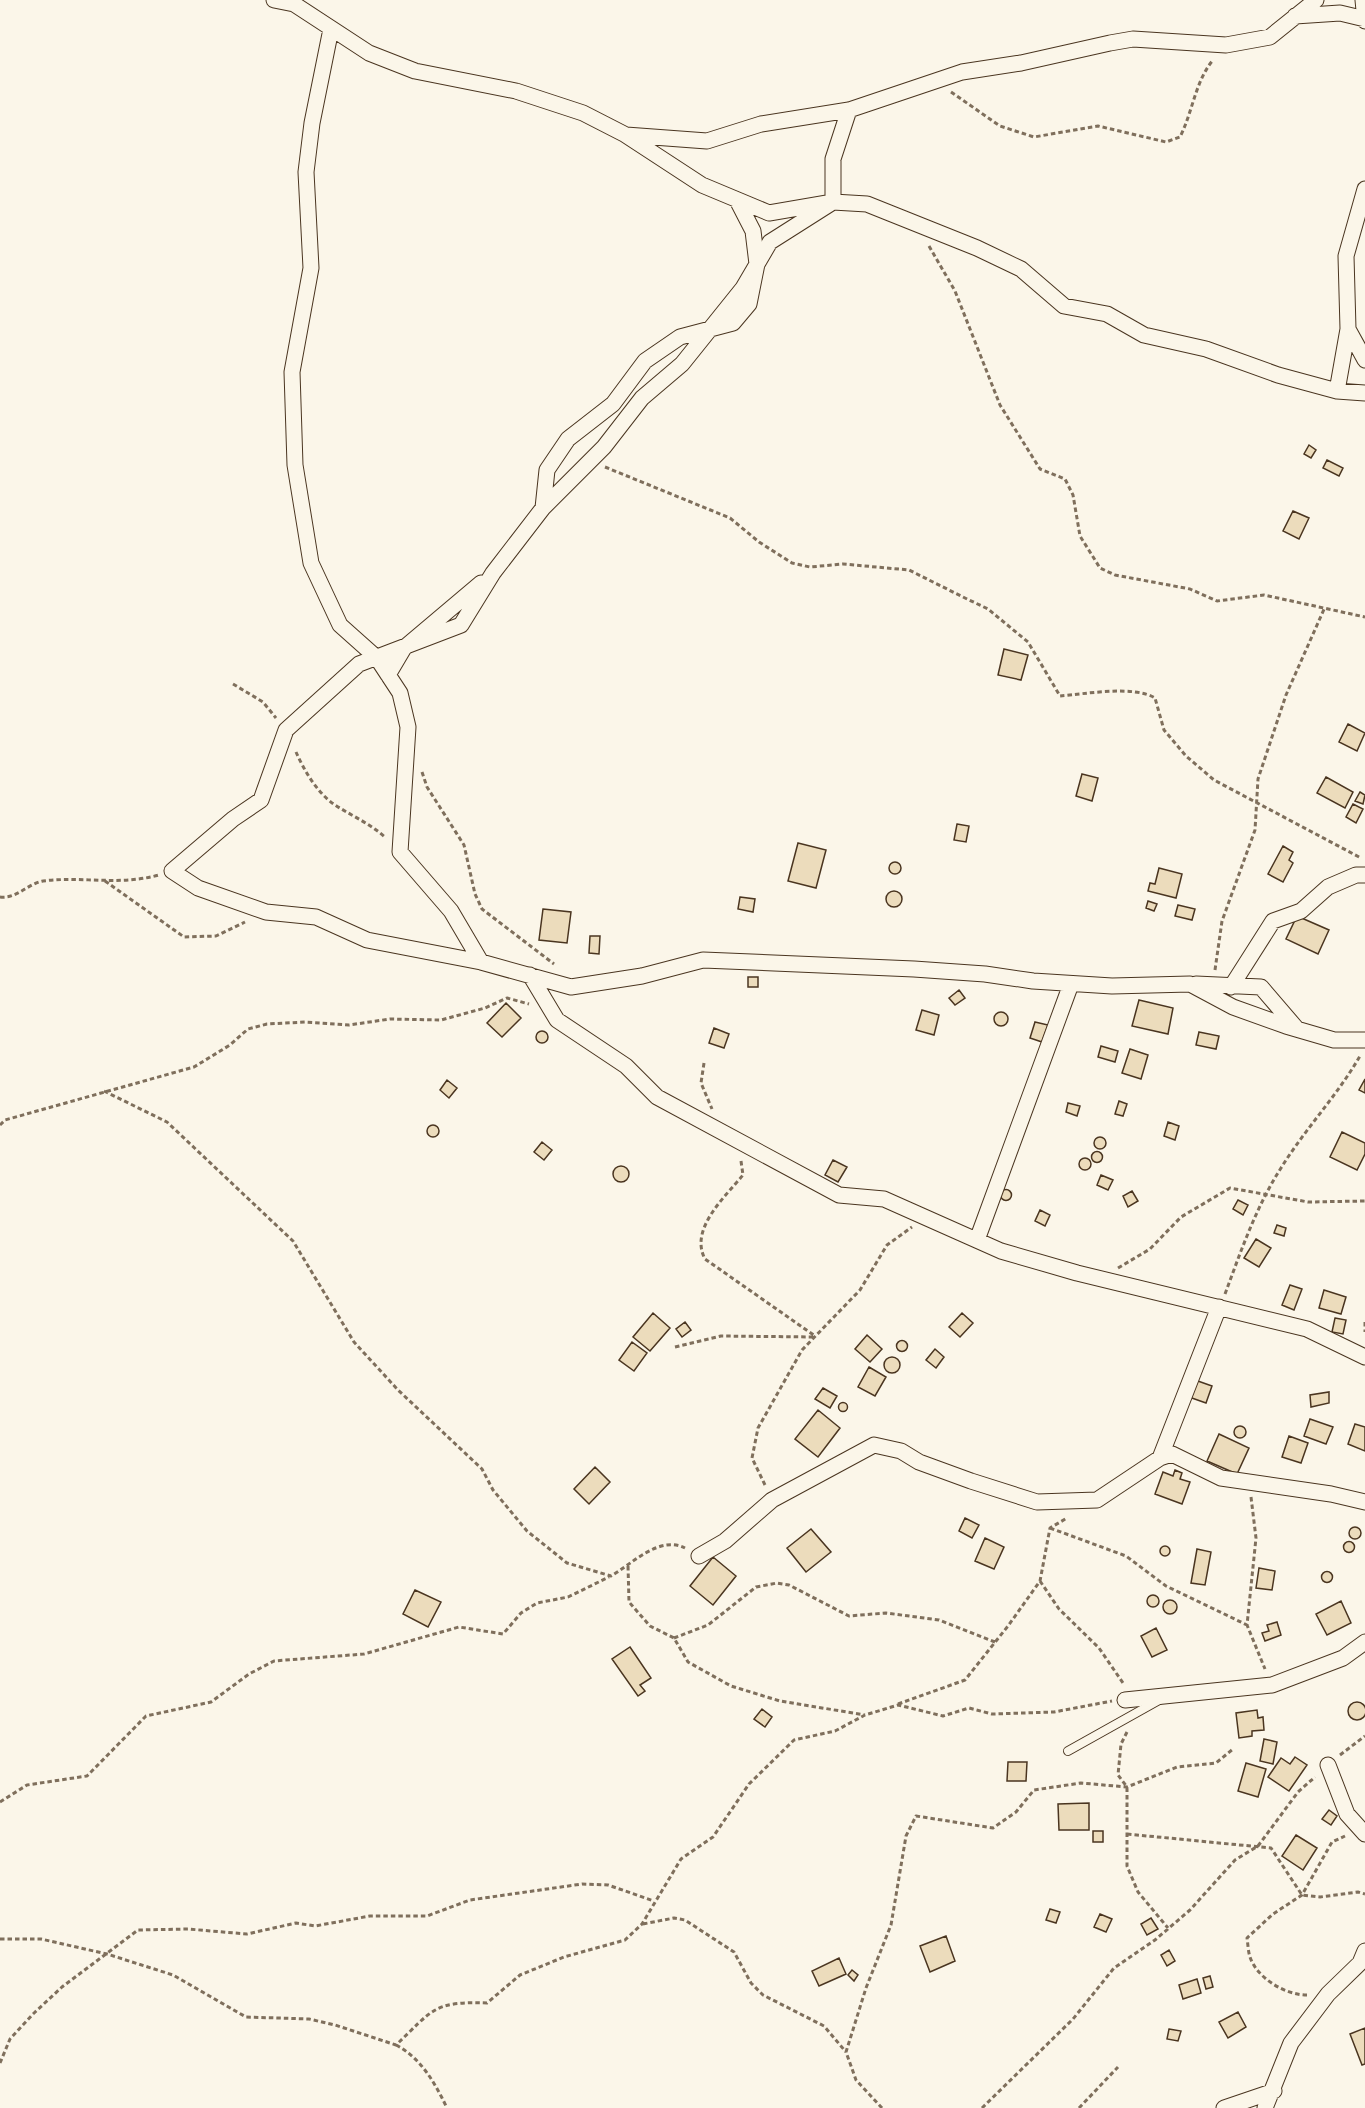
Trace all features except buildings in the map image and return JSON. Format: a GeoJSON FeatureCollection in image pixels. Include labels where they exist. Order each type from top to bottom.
{"type":"FeatureCollection","features":[{"type":"Feature","properties":{"kind":"street"},"geometry":{"type":"LineString","coordinates":[[274,0],[294,4],[369,53],[415,70],[516,91],[583,112],[624,134],[702,185],[769,213],[833,202],[867,204],[1021,269],[1065,306],[1107,314],[1144,335],[1206,349],[1278,375],[1337,391],[1365,393]]}},
{"type":"Feature","properties":{"kind":"street"},"geometry":{"type":"LineString","coordinates":[[624,134],[707,141],[760,124],[849,110],[962,72],[1021,63],[1133,39],[1226,45],[1270,36],[1316,0]]}},
{"type":"Feature","properties":{"kind":"street"},"geometry":{"type":"LineString","coordinates":[[1295,16],[1340,14],[1365,19],[1363,0]]}},
{"type":"Feature","properties":{"kind":"street"},"geometry":{"type":"LineString","coordinates":[[331,29],[312,123],[306,171],[311,268],[291,372],[296,465],[311,563],[340,625],[376,658],[400,693],[408,727],[400,852],[451,911],[481,962]]}},
{"type":"Feature","properties":{"kind":"street"},"geometry":{"type":"LineString","coordinates":[[833,202],[833,159],[849,110]]}},
{"type":"Feature","properties":{"kind":"street"},"geometry":{"type":"LineString","coordinates":[[1337,391],[1348,329],[1346,256],[1365,189]]}},
{"type":"Feature","properties":{"kind":"street"},"geometry":{"type":"LineString","coordinates":[[737,200],[753,231],[757,264]]}},
{"type":"Feature","properties":{"kind":"street"},"geometry":{"type":"LineString","coordinates":[[833,202],[770,242],[743,288],[682,364],[642,398],[590,461],[543,508],[493,573],[461,625],[359,663],[286,730],[261,800],[233,819],[172,871],[198,888],[266,912],[316,917],[367,940],[481,962],[571,987],[642,976],[704,960],[949,971],[1112,986],[1190,984],[1261,987],[1298,1030]]}},
{"type":"Feature","properties":{"kind":"street"},"geometry":{"type":"LineString","coordinates":[[543,508],[547,470],[568,439],[613,404],[645,361],[680,337],[712,327]]}},
{"type":"Feature","properties":{"kind":"street"},"geometry":{"type":"LineString","coordinates":[[1348,329],[1365,360]]}},
{"type":"Feature","properties":{"kind":"street"},"geometry":{"type":"LineString","coordinates":[[388,675],[404,648]]}},
{"type":"Feature","properties":{"kind":"street"},"geometry":{"type":"LineString","coordinates":[[1231,987],[1273,921],[1301,911],[1328,887],[1356,874],[1365,875]]}},
{"type":"Feature","properties":{"kind":"street"},"geometry":{"type":"LineString","coordinates":[[530,975],[557,1020],[626,1066],[657,1097],[839,1195],[884,1199],[1000,1251],[1102,1279],[1306,1329],[1365,1357]]}},
{"type":"Feature","properties":{"kind":"street"},"geometry":{"type":"LineString","coordinates":[[977,1240],[1071,984]]}},
{"type":"Feature","properties":{"kind":"street"},"geometry":{"type":"LineString","coordinates":[[1190,984],[1233,1007],[1298,1030],[1334,1041],[1365,1040]]}},
{"type":"Feature","properties":{"kind":"street"},"geometry":{"type":"LineString","coordinates":[[1160,1458],[1220,1307]]}},
{"type":"Feature","properties":{"kind":"street"},"geometry":{"type":"LineString","coordinates":[[699,1556],[725,1541],[772,1500],[874,1445],[901,1451],[919,1462],[1037,1502],[1097,1500],[1160,1458],[1172,1454],[1221,1478],[1330,1494],[1365,1502]]}},
{"type":"Feature","properties":{"kind":"street"},"geometry":{"type":"LineString","coordinates":[[1125,1700],[1272,1685],[1343,1658],[1365,1642]]}},
{"type":"Feature","properties":{"kind":"street"},"geometry":{"type":"LineString","coordinates":[[1328,1765],[1347,1814],[1362,1831]]}},
{"type":"Feature","properties":{"kind":"street"},"geometry":{"type":"LineString","coordinates":[[1265,2108],[1274,2091],[1291,2043],[1328,1994],[1360,1963],[1365,1951]]}},
{"type":"Feature","properties":{"kind":"street"},"geometry":{"type":"LineString","coordinates":[[1224,2108],[1274,2091]]}},
{"type":"Feature","properties":{"kind":"lane"},"geometry":{"type":"LineString","coordinates":[[1068,1751],[1165,1697]]}},
{"type":"Feature","properties":{"kind":"path"},"geometry":{"type":"LineString","coordinates":[[934,81],[1000,126],[1034,137],[1098,126],[1166,142],[1180,137],[1191,117],[1201,74],[1226,45]]}},
{"type":"Feature","properties":{"kind":"path"},"geometry":{"type":"LineString","coordinates":[[916,224],[955,291],[1000,405],[1040,469],[1065,480],[1073,495],[1080,536],[1100,568],[1115,574],[1190,589],[1217,601],[1264,595],[1365,617]]}},
{"type":"Feature","properties":{"kind":"path"},"geometry":{"type":"LineString","coordinates":[[590,461],[730,518],[759,542],[792,562],[810,567],[843,564],[909,570],[988,609],[1028,642],[1060,696],[1118,692],[1148,693],[1155,698],[1164,730],[1186,756],[1214,780],[1257,800],[1365,861]]}},
{"type":"Feature","properties":{"kind":"path"},"geometry":{"type":"LineString","coordinates":[[1212,986],[1222,921],[1256,830],[1258,778],[1286,695],[1325,607]]}},
{"type":"Feature","properties":{"kind":"path"},"geometry":{"type":"LineString","coordinates":[[233,684],[263,702],[286,730],[308,776],[332,803],[374,827],[400,852]]}},
{"type":"Feature","properties":{"kind":"path"},"geometry":{"type":"LineString","coordinates":[[421,767],[427,787],[464,844],[475,894],[482,909],[534,951],[560,968]]}},
{"type":"Feature","properties":{"kind":"path"},"geometry":{"type":"LineString","coordinates":[[0,897],[9,898],[41,882],[136,881],[172,871]]}},
{"type":"Feature","properties":{"kind":"path"},"geometry":{"type":"LineString","coordinates":[[105,881],[184,937],[216,936],[266,912]]}},
{"type":"Feature","properties":{"kind":"path"},"geometry":{"type":"LineString","coordinates":[[0,1125],[5,1120],[194,1067],[230,1045],[248,1029],[267,1024],[305,1022],[349,1025],[390,1019],[441,1020],[485,1008],[507,998],[551,1010]]}},
{"type":"Feature","properties":{"kind":"path"},"geometry":{"type":"LineString","coordinates":[[1220,1307],[1248,1230],[1267,1194],[1306,1130],[1344,1084],[1365,1047]]}},
{"type":"Feature","properties":{"kind":"path"},"geometry":{"type":"LineString","coordinates":[[704,1062],[701,1083],[721,1132]]}},
{"type":"Feature","properties":{"kind":"path"},"geometry":{"type":"LineString","coordinates":[[104,1091],[167,1122],[293,1241],[354,1342],[398,1390],[482,1469],[493,1490],[527,1531],[567,1563],[611,1576]]}},
{"type":"Feature","properties":{"kind":"path"},"geometry":{"type":"LineString","coordinates":[[737,1141],[743,1174],[706,1222],[699,1249],[705,1259],[816,1337]]}},
{"type":"Feature","properties":{"kind":"path"},"geometry":{"type":"LineString","coordinates":[[1102,1279],[1150,1249],[1181,1217],[1230,1188],[1308,1202],[1365,1201]]}},
{"type":"Feature","properties":{"kind":"path"},"geometry":{"type":"LineString","coordinates":[[772,1500],[752,1458],[758,1428],[802,1350],[860,1290],[887,1245],[925,1217]]}},
{"type":"Feature","properties":{"kind":"path"},"geometry":{"type":"LineString","coordinates":[[1365,1322],[1365,1332]]}},
{"type":"Feature","properties":{"kind":"path"},"geometry":{"type":"LineString","coordinates":[[675,1347],[721,1336],[816,1337]]}},
{"type":"Feature","properties":{"kind":"path"},"geometry":{"type":"LineString","coordinates":[[1250,1483],[1256,1538],[1247,1625],[1272,1685]]}},
{"type":"Feature","properties":{"kind":"path"},"geometry":{"type":"LineString","coordinates":[[396,2045],[436,2007],[458,2002],[487,2003],[520,1975],[564,1957],[625,1940],[642,1924],[681,1859],[713,1837],[749,1784],[794,1740],[835,1731],[865,1715],[965,1680],[1040,1581],[1050,1528],[1069,1516]]}},
{"type":"Feature","properties":{"kind":"path"},"geometry":{"type":"LineString","coordinates":[[1050,1528],[1126,1556],[1166,1586],[1247,1625]]}},
{"type":"Feature","properties":{"kind":"path"},"geometry":{"type":"LineString","coordinates":[[0,1802],[27,1785],[87,1776],[146,1716],[211,1702],[249,1674],[274,1661],[364,1654],[459,1627],[503,1634],[521,1613],[537,1603],[568,1597],[611,1576],[651,1550],[677,1544],[699,1556]]}},
{"type":"Feature","properties":{"kind":"path"},"geometry":{"type":"LineString","coordinates":[[628,1566],[629,1602],[650,1626],[674,1638],[688,1662],[731,1686],[780,1701],[865,1715]]}},
{"type":"Feature","properties":{"kind":"path"},"geometry":{"type":"LineString","coordinates":[[898,1704],[943,1716],[969,1708],[992,1714],[1054,1712],[1125,1700],[1123,1680],[1099,1648],[1059,1609],[1040,1581]]}},
{"type":"Feature","properties":{"kind":"path"},"geometry":{"type":"LineString","coordinates":[[674,1638],[708,1625],[756,1587],[777,1583],[789,1585],[849,1616],[886,1613],[939,1620],[995,1642]]}},
{"type":"Feature","properties":{"kind":"path"},"geometry":{"type":"LineString","coordinates":[[1137,1714],[1121,1744],[1118,1775],[1128,1787],[1127,1866],[1138,1892],[1168,1929]]}},
{"type":"Feature","properties":{"kind":"path"},"geometry":{"type":"LineString","coordinates":[[982,2108],[1073,2019],[1114,1968],[1190,1910],[1235,1860],[1258,1846],[1298,1792],[1365,1736]]}},
{"type":"Feature","properties":{"kind":"path"},"geometry":{"type":"LineString","coordinates":[[846,2052],[862,1998],[891,1925],[906,1836],[916,1816],[993,1828],[1016,1812],[1034,1790],[1081,1783],[1128,1787],[1177,1767],[1216,1762],[1233,1749]]}},
{"type":"Feature","properties":{"kind":"path"},"geometry":{"type":"LineString","coordinates":[[1328,1994],[1294,1995],[1268,1981],[1250,1958],[1247,1938],[1273,1914],[1302,1894],[1332,1842],[1362,1831]]}},
{"type":"Feature","properties":{"kind":"path"},"geometry":{"type":"LineString","coordinates":[[1127,1834],[1271,1848],[1302,1894],[1320,1897],[1358,1892],[1365,1894]]}},
{"type":"Feature","properties":{"kind":"path"},"geometry":{"type":"LineString","coordinates":[[0,2063],[10,2039],[33,2014],[62,1987],[138,1930],[188,1929],[247,1934],[296,1923],[315,1926],[370,1916],[427,1916],[470,1900],[582,1884],[608,1885],[654,1901]]}},
{"type":"Feature","properties":{"kind":"path"},"geometry":{"type":"LineString","coordinates":[[642,1924],[674,1918],[685,1920],[734,1952],[751,1983],[763,1995],[824,2026],[846,2052],[856,2080],[882,2108]]}},
{"type":"Feature","properties":{"kind":"path"},"geometry":{"type":"LineString","coordinates":[[0,1939],[41,1939],[107,1954],[172,1975],[246,2017],[309,2019],[396,2045],[412,2054],[437,2088],[447,2108]]}},
{"type":"Feature","properties":{"kind":"path"},"geometry":{"type":"LineString","coordinates":[[1079,2108],[1118,2067]]}}]}
